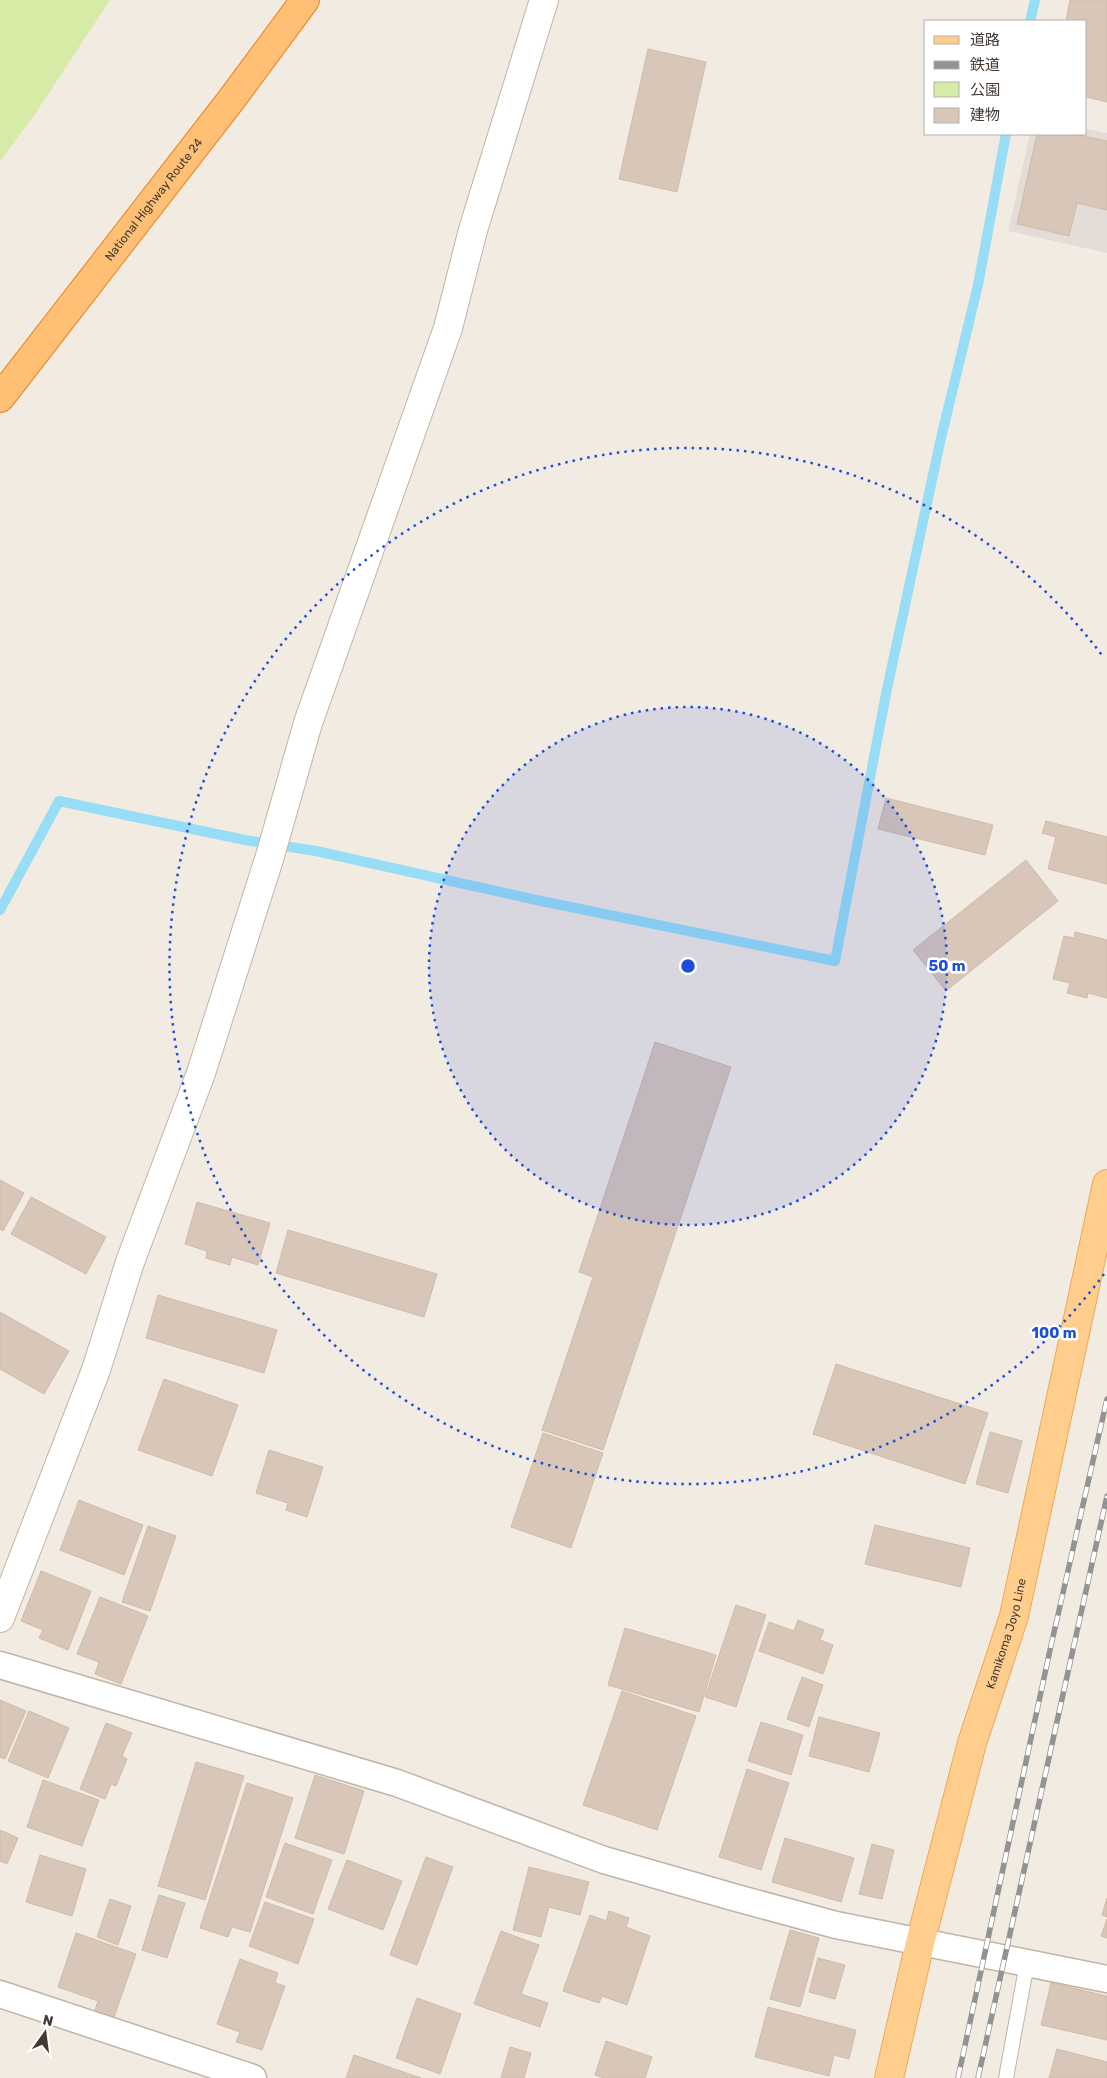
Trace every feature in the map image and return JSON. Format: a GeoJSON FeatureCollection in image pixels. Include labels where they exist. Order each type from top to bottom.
{"type":"FeatureCollection","features":[{"type":"Feature","properties":{"kind":"highway","name":"National Highway Route 24"},"geometry":{"type":"LineString","coordinates":[[0,398],[231,100],[305,0]]}},
{"type":"Feature","properties":{"kind":"main road","name":"Kamikoma Joyo Line"},"geometry":{"type":"LineString","coordinates":[[889,2078],[920,1943],[972,1743],[1014,1616],[1107,1184]]}},
{"type":"Feature","properties":{"kind":"street"},"geometry":{"type":"LineString","coordinates":[[0,1618],[96,1370],[130,1262],[201,1073],[273,845],[308,723],[448,328],[473,230],[544,0]]}},
{"type":"Feature","properties":{"kind":"street"},"geometry":{"type":"LineString","coordinates":[[0,1665],[397,1783],[604,1860],[836,1925],[1027,1964],[1107,1978]]}},
{"type":"Feature","properties":{"kind":"street"},"geometry":{"type":"LineString","coordinates":[[0,1994],[253,2078]]}},
{"type":"Feature","properties":{"kind":"lane"},"geometry":{"type":"LineString","coordinates":[[1006,2078],[1027,1964]]}},
{"type":"Feature","properties":{"kind":"shaded area"},"geometry":{"type":"Polygon","coordinates":[[[1087,129],[1107,133],[1107,253],[1008,231],[1030,135],[1087,135],[1087,129]]]}},
{"type":"Feature","properties":{"kind":"green space"},"geometry":{"type":"Polygon","coordinates":[[[0,0],[110,0],[35,114],[0,161],[0,0]]]}},
{"type":"Feature","properties":{"kind":"building"},"geometry":{"type":"Polygon","coordinates":[[[1070,0],[1107,0],[1107,102],[1087,97],[1087,20],[1066,20],[1070,0]]]}},
{"type":"Feature","properties":{"kind":"building"},"geometry":{"type":"Polygon","coordinates":[[[648,49],[706,62],[677,192],[619,179],[648,49]]]}},
{"type":"Feature","properties":{"kind":"building"},"geometry":{"type":"Polygon","coordinates":[[[1037,135],[1079,135],[1107,141],[1107,210],[1077,203],[1069,236],[1017,224],[1037,135]]]}},
{"type":"Feature","properties":{"kind":"building"},"geometry":{"type":"Polygon","coordinates":[[[886,798],[993,825],[985,855],[878,829],[886,798]]]}},
{"type":"Feature","properties":{"kind":"building"},"geometry":{"type":"Polygon","coordinates":[[[1046,821],[1107,837],[1107,884],[1048,869],[1056,837],[1042,833],[1046,821]]]}},
{"type":"Feature","properties":{"kind":"building"},"geometry":{"type":"Polygon","coordinates":[[[1026,860],[1058,901],[946,991],[913,950],[1026,860]]]}},
{"type":"Feature","properties":{"kind":"building"},"geometry":{"type":"Polygon","coordinates":[[[1075,932],[1107,940],[1107,998],[1088,993],[1087,998],[1067,993],[1070,983],[1053,979],[1064,936],[1074,938],[1075,932]]]}},
{"type":"Feature","properties":{"kind":"building"},"geometry":{"type":"Polygon","coordinates":[[[655,1042],[731,1067],[603,1450],[542,1430],[593,1277],[579,1272],[655,1042]]]}},
{"type":"Feature","properties":{"kind":"building"},"geometry":{"type":"Polygon","coordinates":[[[0,1180],[24,1193],[3,1231],[0,1229],[0,1180]]]}},
{"type":"Feature","properties":{"kind":"building"},"geometry":{"type":"Polygon","coordinates":[[[31,1197],[106,1237],[86,1274],[11,1234],[31,1197]]]}},
{"type":"Feature","properties":{"kind":"building"},"geometry":{"type":"Polygon","coordinates":[[[197,1202],[270,1223],[258,1265],[232,1257],[230,1265],[206,1258],[207,1251],[185,1244],[197,1202]]]}},
{"type":"Feature","properties":{"kind":"building"},"geometry":{"type":"Polygon","coordinates":[[[288,1230],[437,1274],[424,1317],[276,1273],[288,1230]]]}},
{"type":"Feature","properties":{"kind":"building"},"geometry":{"type":"Polygon","coordinates":[[[158,1295],[277,1330],[264,1373],[146,1338],[158,1295]]]}},
{"type":"Feature","properties":{"kind":"building"},"geometry":{"type":"Polygon","coordinates":[[[0,1312],[69,1351],[44,1394],[0,1369],[0,1312]]]}},
{"type":"Feature","properties":{"kind":"building"},"geometry":{"type":"Polygon","coordinates":[[[836,1364],[988,1413],[965,1484],[813,1434],[836,1364]]]}},
{"type":"Feature","properties":{"kind":"building"},"geometry":{"type":"Polygon","coordinates":[[[164,1379],[238,1405],[212,1476],[138,1450],[164,1379]]]}},
{"type":"Feature","properties":{"kind":"building"},"geometry":{"type":"Polygon","coordinates":[[[990,1432],[1022,1441],[1008,1493],[976,1484],[990,1432]]]}},
{"type":"Feature","properties":{"kind":"building"},"geometry":{"type":"Polygon","coordinates":[[[543,1433],[603,1453],[571,1548],[511,1527],[543,1433]]]}},
{"type":"Feature","properties":{"kind":"building"},"geometry":{"type":"Polygon","coordinates":[[[269,1450],[323,1467],[307,1517],[286,1510],[288,1503],[256,1493],[269,1450]]]}},
{"type":"Feature","properties":{"kind":"building"},"geometry":{"type":"Polygon","coordinates":[[[79,1500],[143,1525],[124,1575],[60,1550],[79,1500]]]}},
{"type":"Feature","properties":{"kind":"building"},"geometry":{"type":"Polygon","coordinates":[[[875,1525],[970,1548],[961,1587],[865,1564],[875,1525]]]}},
{"type":"Feature","properties":{"kind":"building"},"geometry":{"type":"Polygon","coordinates":[[[148,1526],[176,1536],[150,1611],[122,1602],[148,1526]]]}},
{"type":"Feature","properties":{"kind":"building"},"geometry":{"type":"Polygon","coordinates":[[[41,1571],[91,1591],[68,1650],[39,1638],[43,1630],[21,1621],[41,1571]]]}},
{"type":"Feature","properties":{"kind":"building"},"geometry":{"type":"Polygon","coordinates":[[[100,1597],[148,1616],[121,1684],[95,1674],[99,1662],[77,1654],[100,1597]]]}},
{"type":"Feature","properties":{"kind":"building"},"geometry":{"type":"Polygon","coordinates":[[[736,1605],[766,1615],[736,1707],[705,1697],[736,1605]]]}},
{"type":"Feature","properties":{"kind":"building"},"geometry":{"type":"Polygon","coordinates":[[[798,1620],[824,1630],[820,1640],[833,1645],[823,1674],[759,1651],[769,1622],[794,1631],[798,1620]]]}},
{"type":"Feature","properties":{"kind":"building"},"geometry":{"type":"Polygon","coordinates":[[[625,1628],[716,1655],[699,1712],[608,1685],[625,1628]]]}},
{"type":"Feature","properties":{"kind":"building"},"geometry":{"type":"Polygon","coordinates":[[[802,1677],[823,1685],[809,1727],[787,1719],[802,1677]]]}},
{"type":"Feature","properties":{"kind":"building"},"geometry":{"type":"Polygon","coordinates":[[[622,1691],[696,1716],[657,1830],[583,1805],[622,1691]]]}},
{"type":"Feature","properties":{"kind":"building"},"geometry":{"type":"Polygon","coordinates":[[[0,1700],[26,1711],[5,1759],[0,1757],[0,1700]]]}},
{"type":"Feature","properties":{"kind":"building"},"geometry":{"type":"Polygon","coordinates":[[[29,1711],[69,1728],[48,1778],[8,1761],[29,1711]]]}},
{"type":"Feature","properties":{"kind":"building"},"geometry":{"type":"Polygon","coordinates":[[[819,1717],[880,1733],[869,1772],[809,1756],[819,1717]]]}},
{"type":"Feature","properties":{"kind":"building"},"geometry":{"type":"Polygon","coordinates":[[[761,1722],[803,1735],[791,1775],[748,1761],[761,1722]]]}},
{"type":"Feature","properties":{"kind":"building"},"geometry":{"type":"Polygon","coordinates":[[[106,1723],[132,1733],[122,1756],[127,1759],[116,1786],[111,1784],[105,1799],[80,1789],[106,1723]]]}},
{"type":"Feature","properties":{"kind":"building"},"geometry":{"type":"Polygon","coordinates":[[[196,1762],[244,1776],[205,1900],[158,1886],[196,1762]]]}},
{"type":"Feature","properties":{"kind":"building"},"geometry":{"type":"Polygon","coordinates":[[[747,1769],[789,1783],[761,1870],[719,1857],[747,1769]]]}},
{"type":"Feature","properties":{"kind":"building"},"geometry":{"type":"Polygon","coordinates":[[[315,1775],[364,1791],[344,1854],[295,1838],[315,1775]]]}},
{"type":"Feature","properties":{"kind":"building"},"geometry":{"type":"Polygon","coordinates":[[[43,1780],[99,1800],[82,1846],[27,1827],[43,1780]]]}},
{"type":"Feature","properties":{"kind":"building"},"geometry":{"type":"Polygon","coordinates":[[[247,1783],[293,1798],[250,1932],[232,1927],[228,1937],[200,1928],[247,1783]]]}},
{"type":"Feature","properties":{"kind":"building"},"geometry":{"type":"Polygon","coordinates":[[[0,1830],[18,1838],[7,1864],[0,1861],[0,1830]]]}},
{"type":"Feature","properties":{"kind":"building"},"geometry":{"type":"Polygon","coordinates":[[[785,1838],[854,1858],[841,1902],[772,1882],[785,1838]]]}},
{"type":"Feature","properties":{"kind":"building"},"geometry":{"type":"Polygon","coordinates":[[[285,1843],[332,1860],[313,1914],[266,1897],[285,1843]]]}},
{"type":"Feature","properties":{"kind":"building"},"geometry":{"type":"Polygon","coordinates":[[[872,1844],[894,1850],[882,1899],[859,1894],[872,1844]]]}},
{"type":"Feature","properties":{"kind":"building"},"geometry":{"type":"Polygon","coordinates":[[[40,1855],[86,1869],[72,1916],[26,1902],[40,1855]]]}},
{"type":"Feature","properties":{"kind":"building"},"geometry":{"type":"Polygon","coordinates":[[[426,1857],[453,1867],[417,1965],[390,1955],[426,1857]]]}},
{"type":"Feature","properties":{"kind":"building"},"geometry":{"type":"Polygon","coordinates":[[[347,1860],[402,1881],[383,1930],[328,1909],[347,1860]]]}},
{"type":"Feature","properties":{"kind":"building"},"geometry":{"type":"Polygon","coordinates":[[[529,1867],[589,1882],[580,1915],[549,1907],[541,1937],[513,1930],[529,1867]]]}},
{"type":"Feature","properties":{"kind":"building"},"geometry":{"type":"Polygon","coordinates":[[[159,1895],[185,1903],[167,1958],[142,1950],[159,1895]]]}},
{"type":"Feature","properties":{"kind":"building"},"geometry":{"type":"Polygon","coordinates":[[[1107,1898],[1107,1917],[1102,1915],[1107,1898]]]}},
{"type":"Feature","properties":{"kind":"building"},"geometry":{"type":"Polygon","coordinates":[[[110,1899],[131,1906],[118,1945],[97,1937],[110,1899]]]}},
{"type":"Feature","properties":{"kind":"building"},"geometry":{"type":"Polygon","coordinates":[[[265,1902],[314,1919],[298,1964],[249,1946],[265,1902]]]}},
{"type":"Feature","properties":{"kind":"building"},"geometry":{"type":"Polygon","coordinates":[[[609,1911],[629,1918],[626,1927],[650,1936],[627,2005],[602,1996],[599,2003],[563,1991],[590,1915],[606,1921],[609,1911]]]}},
{"type":"Feature","properties":{"kind":"building"},"geometry":{"type":"Polygon","coordinates":[[[1107,1919],[1107,1938],[1101,1936],[1107,1919]]]}},
{"type":"Feature","properties":{"kind":"building"},"geometry":{"type":"Polygon","coordinates":[[[790,1930],[819,1938],[800,2007],[770,1999],[790,1930]]]}},
{"type":"Feature","properties":{"kind":"building"},"geometry":{"type":"Polygon","coordinates":[[[501,1931],[539,1945],[521,1994],[548,2003],[540,2027],[474,2004],[501,1931]]]}},
{"type":"Feature","properties":{"kind":"building"},"geometry":{"type":"Polygon","coordinates":[[[76,1933],[136,1954],[111,2026],[92,2019],[98,2001],[58,1987],[76,1933]]]}},
{"type":"Feature","properties":{"kind":"building"},"geometry":{"type":"Polygon","coordinates":[[[818,1958],[845,1965],[835,1999],[809,1992],[818,1958]]]}},
{"type":"Feature","properties":{"kind":"building"},"geometry":{"type":"Polygon","coordinates":[[[240,1959],[278,1973],[275,1983],[285,1986],[262,2050],[236,2042],[240,2032],[217,2024],[240,1959]]]}},
{"type":"Feature","properties":{"kind":"building"},"geometry":{"type":"Polygon","coordinates":[[[1051,1983],[1107,1996],[1107,2040],[1041,2025],[1051,1983]]]}},
{"type":"Feature","properties":{"kind":"building"},"geometry":{"type":"Polygon","coordinates":[[[417,1998],[461,2014],[440,2074],[396,2058],[417,1998]]]}},
{"type":"Feature","properties":{"kind":"building"},"geometry":{"type":"Polygon","coordinates":[[[768,2007],[856,2030],[849,2059],[834,2055],[829,2076],[755,2057],[768,2007]]]}},
{"type":"Feature","properties":{"kind":"building"},"geometry":{"type":"Polygon","coordinates":[[[606,2041],[652,2057],[645,2078],[604,2078],[595,2075],[606,2041]]]}},
{"type":"Feature","properties":{"kind":"building"},"geometry":{"type":"Polygon","coordinates":[[[510,2047],[531,2053],[524,2078],[501,2078],[510,2047]]]}},
{"type":"Feature","properties":{"kind":"building"},"geometry":{"type":"Polygon","coordinates":[[[1057,2049],[1107,2062],[1107,2078],[1049,2078],[1057,2049]]]}},
{"type":"Feature","properties":{"kind":"building"},"geometry":{"type":"Polygon","coordinates":[[[354,2055],[421,2078],[346,2078],[354,2055]]]}},
{"type":"Feature","properties":{"kind":"waterway"},"geometry":{"type":"LineString","coordinates":[[1030,20],[1035,0]]}},
{"type":"Feature","properties":{"kind":"waterway"},"geometry":{"type":"LineString","coordinates":[[0,910],[59,801],[245,840],[316,851],[541,901],[835,961],[887,689],[941,438],[978,285],[1006,135]]}},
{"type":"Feature","properties":{"kind":"railway"},"geometry":{"type":"LineString","coordinates":[[958,2078],[1050,1650],[1107,1399]]}},
{"type":"Feature","properties":{"kind":"railway"},"geometry":{"type":"LineString","coordinates":[[978,2078],[1107,1496]]}}]}
